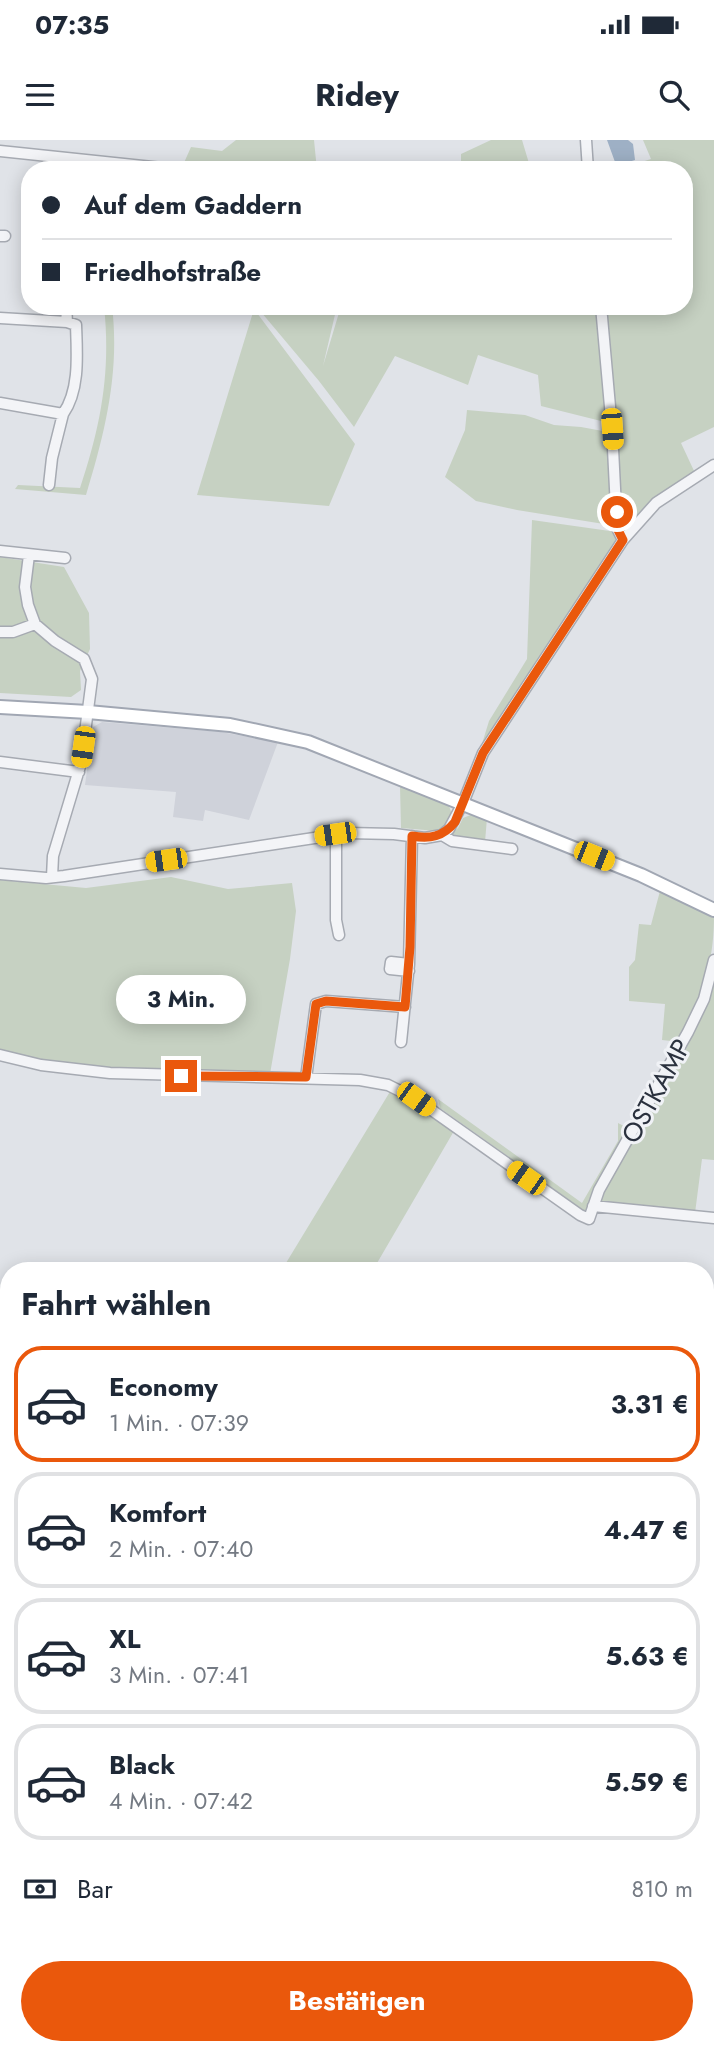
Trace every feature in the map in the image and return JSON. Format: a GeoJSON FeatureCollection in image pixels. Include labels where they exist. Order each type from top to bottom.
{"type":"FeatureCollection","features":[{"type":"Feature","properties":{"kind":"main road"},"geometry":{"type":"LineString","coordinates":[[0,706],[230,725],[308,742],[641,875],[712,907]]}},
{"type":"Feature","properties":{"kind":"street"},"geometry":{"type":"LineString","coordinates":[[586,140],[587,161]]}},
{"type":"Feature","properties":{"kind":"street"},"geometry":{"type":"LineString","coordinates":[[0,150],[100,161]]}},
{"type":"Feature","properties":{"kind":"street"},"geometry":{"type":"LineString","coordinates":[[66,315],[66,322]]}},
{"type":"Feature","properties":{"kind":"street"},"geometry":{"type":"LineString","coordinates":[[602,315],[613,442],[617,528],[623,540]]}},
{"type":"Feature","properties":{"kind":"street"},"geometry":{"type":"LineString","coordinates":[[0,318],[76,325],[75,381],[69,406],[63,414],[52,458],[49,485]]}},
{"type":"Feature","properties":{"kind":"street"},"geometry":{"type":"LineString","coordinates":[[0,403],[63,414]]}},
{"type":"Feature","properties":{"kind":"street"},"geometry":{"type":"LineString","coordinates":[[0,874],[52,877],[335,834],[364,832],[425,838],[442,835],[455,822],[483,753],[623,540],[656,503],[714,465]]}},
{"type":"Feature","properties":{"kind":"street"},"geometry":{"type":"LineString","coordinates":[[0,551],[65,558]]}},
{"type":"Feature","properties":{"kind":"street"},"geometry":{"type":"LineString","coordinates":[[29,555],[26,587],[28,605],[35,624],[55,641],[84,659],[92,680],[79,772],[53,856],[52,877]]}},
{"type":"Feature","properties":{"kind":"street"},"geometry":{"type":"LineString","coordinates":[[0,632],[13,632],[35,624]]}},
{"type":"Feature","properties":{"kind":"street"},"geometry":{"type":"LineString","coordinates":[[0,762],[79,772]]}},
{"type":"Feature","properties":{"kind":"street"},"geometry":{"type":"LineString","coordinates":[[335,834],[335,920],[339,935]]}},
{"type":"Feature","properties":{"kind":"street"},"geometry":{"type":"LineString","coordinates":[[442,835],[453,841],[512,849]]}},
{"type":"Feature","properties":{"kind":"street"},"geometry":{"type":"LineString","coordinates":[[401,1042],[409,967],[412,836]]}},
{"type":"Feature","properties":{"kind":"street","name":"OSTKAMP"},"geometry":{"type":"LineString","coordinates":[[306,1077],[369,1081],[403,1092],[589,1219],[599,1191],[693,1022],[704,999],[714,960]]}},
{"type":"Feature","properties":{"kind":"street"},"geometry":{"type":"LineString","coordinates":[[0,1055],[41,1065],[110,1073],[306,1077],[316,1004],[326,1001],[405,1007]]}},
{"type":"Feature","properties":{"kind":"street"},"geometry":{"type":"LineString","coordinates":[[593,1206],[714,1219]]}},
{"type":"Feature","properties":{"kind":"shaded area"},"geometry":{"type":"Polygon","coordinates":[[[102,722],[221,732],[278,742],[249,820],[205,810],[203,821],[173,817],[176,792],[85,785],[93,727],[102,722]]]}},
{"type":"Feature","properties":{"kind":"green space"},"geometry":{"type":"Polygon","coordinates":[[[236,140],[314,140],[316,161],[185,161],[191,147],[222,151],[236,140]]]}},
{"type":"Feature","properties":{"kind":"green space"},"geometry":{"type":"Polygon","coordinates":[[[491,140],[522,140],[528,161],[461,161],[461,154],[491,140]]]}},
{"type":"Feature","properties":{"kind":"green space"},"geometry":{"type":"Polygon","coordinates":[[[643,140],[714,140],[714,427],[681,443],[695,473],[629,530],[624,530],[620,526],[605,315],[693,315],[693,161],[645,161],[651,159],[643,140]]]}},
{"type":"Feature","properties":{"kind":"green space"},"geometry":{"type":"Polygon","coordinates":[[[105,315],[113,315],[114,355],[109,402],[86,495],[15,489],[18,485],[80,488],[99,420],[105,376],[105,315]]]}},
{"type":"Feature","properties":{"kind":"green space"},"geometry":{"type":"Polygon","coordinates":[[[252,315],[258,315],[355,444],[329,506],[197,495],[252,315]]]}},
{"type":"Feature","properties":{"kind":"green space"},"geometry":{"type":"Polygon","coordinates":[[[264,315],[335,315],[323,366],[338,315],[599,315],[609,423],[541,406],[538,375],[478,355],[468,385],[395,356],[354,427],[264,315]]]}},
{"type":"Feature","properties":{"kind":"green space"},"geometry":{"type":"Polygon","coordinates":[[[467,410],[525,415],[554,425],[608,432],[614,523],[610,525],[476,501],[445,477],[465,430],[467,410]]]}},
{"type":"Feature","properties":{"kind":"green space"},"geometry":{"type":"Polygon","coordinates":[[[532,520],[617,532],[615,547],[481,747],[489,721],[527,659],[532,520]]]}},
{"type":"Feature","properties":{"kind":"green space"},"geometry":{"type":"Polygon","coordinates":[[[0,557],[64,567],[89,613],[90,649],[80,671],[81,690],[71,697],[0,693],[0,557]]]}},
{"type":"Feature","properties":{"kind":"green space"},"geometry":{"type":"Polygon","coordinates":[[[400,786],[449,806],[452,814],[448,823],[437,831],[401,828],[400,786]]]}},
{"type":"Feature","properties":{"kind":"green space"},"geometry":{"type":"Polygon","coordinates":[[[473,814],[487,818],[485,842],[454,838],[452,833],[463,818],[473,814]]]}},
{"type":"Feature","properties":{"kind":"green space"},"geometry":{"type":"Polygon","coordinates":[[[171,877],[228,889],[292,883],[296,911],[270,1074],[151,1072],[78,1066],[0,1051],[0,880],[86,888],[171,877]]]}},
{"type":"Feature","properties":{"kind":"green space"},"geometry":{"type":"Polygon","coordinates":[[[660,891],[714,916],[712,950],[705,981],[680,1042],[662,1040],[665,1004],[629,1001],[629,967],[635,960],[639,924],[651,925],[660,891]]]}},
{"type":"Feature","properties":{"kind":"green space"},"geometry":{"type":"Polygon","coordinates":[[[714,973],[714,1160],[702,1159],[695,1213],[602,1204],[600,1197],[697,1025],[714,973]]]}},
{"type":"Feature","properties":{"kind":"green space"},"geometry":{"type":"Polygon","coordinates":[[[391,1090],[454,1131],[378,1262],[287,1262],[391,1090]]]}},
{"type":"Feature","properties":{"kind":"green space"},"geometry":{"type":"Polygon","coordinates":[[[438,1099],[582,1203],[618,1141],[618,1123],[630,1129],[586,1212],[440,1108],[438,1099]]]}},
{"type":"Feature","properties":{"kind":"water"},"geometry":{"type":"Polygon","coordinates":[[[607,140],[628,140],[633,144],[635,160],[615,161],[607,140]]]}},
{"type":"Feature","properties":{"kind":"route"},"geometry":{"type":"LineString","coordinates":[[181,1076],[306,1077],[316,1004],[326,1001],[405,1007],[410,964],[412,836],[425,838],[442,835],[455,822],[483,753],[623,540],[617,528],[617,512]]}}]}
